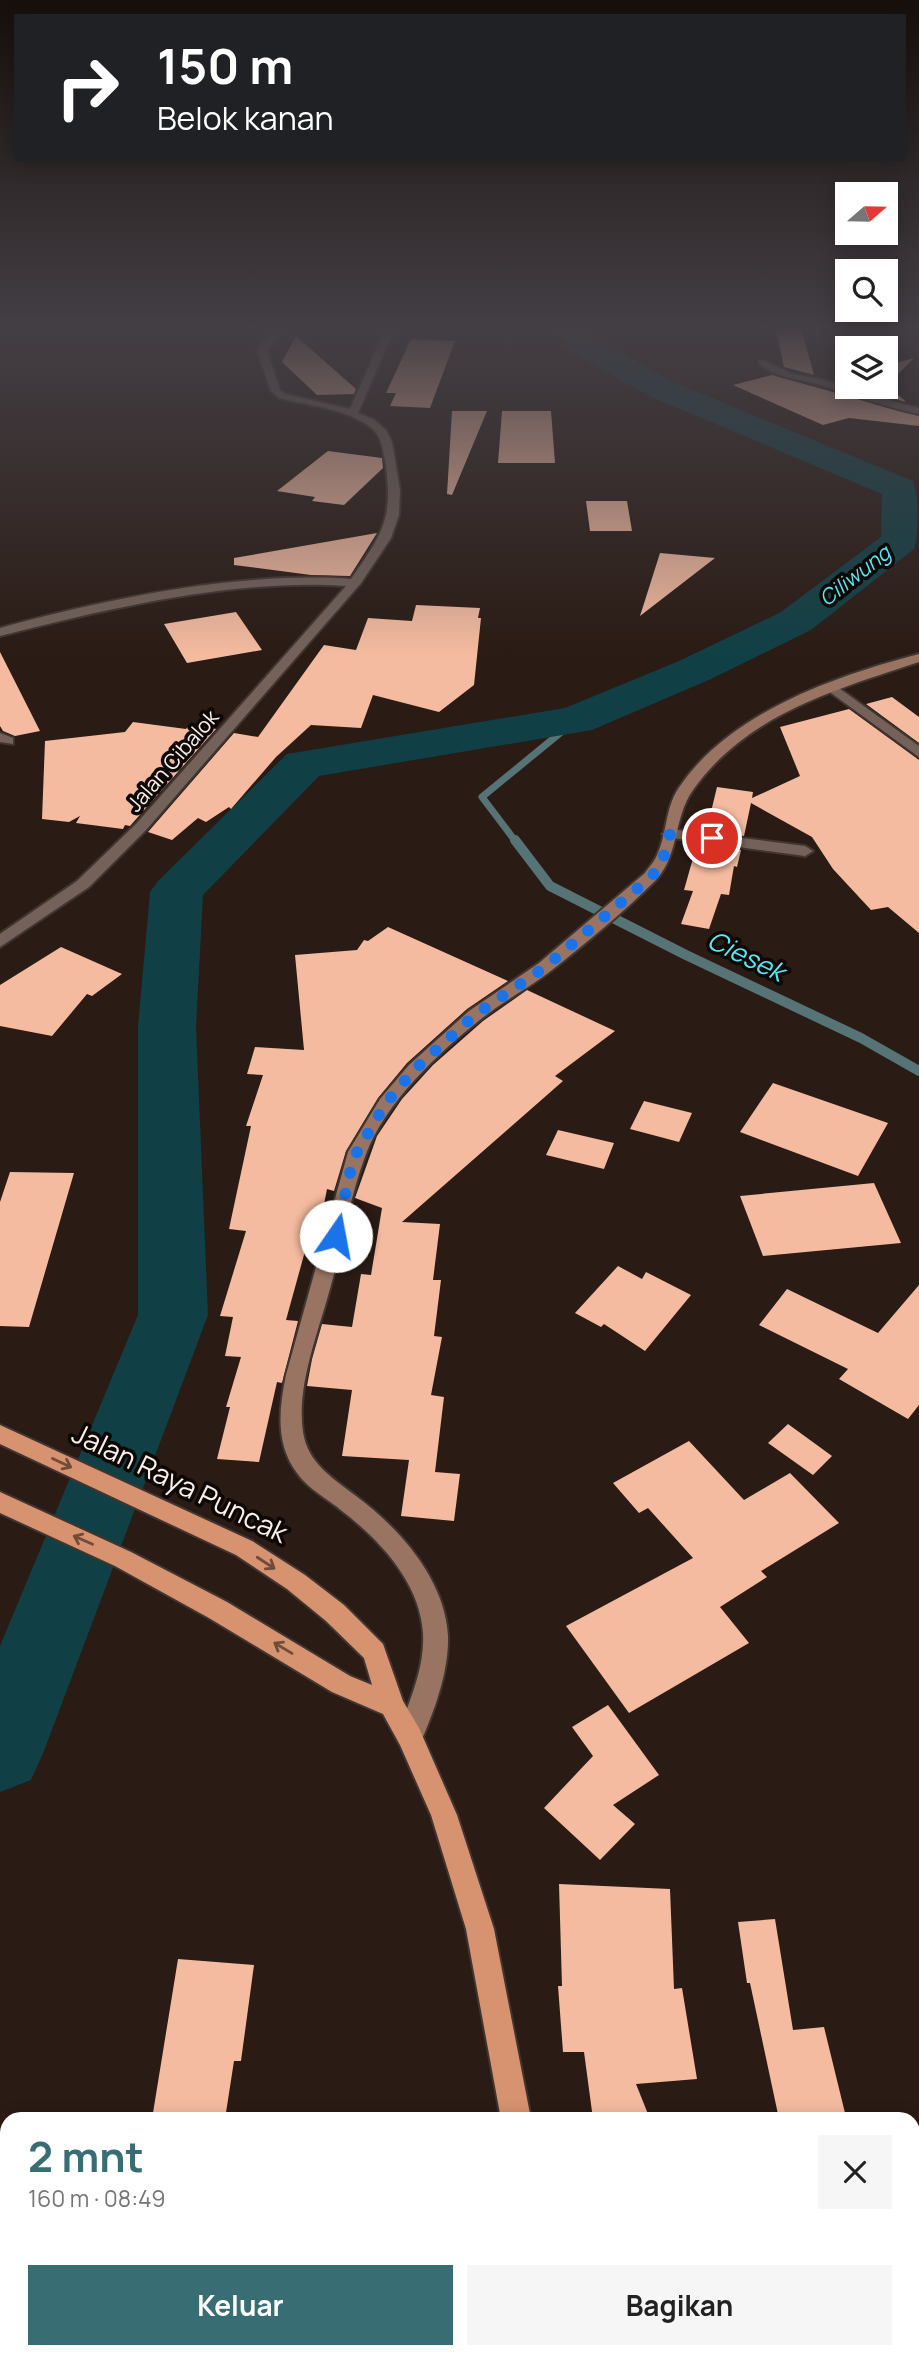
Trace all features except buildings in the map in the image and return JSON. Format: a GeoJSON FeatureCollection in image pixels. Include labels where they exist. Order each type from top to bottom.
{"type":"FeatureCollection","features":[{"type":"Feature","properties":{"kind":"highway","name":"Jalan Raya Puncak"},"geometry":{"type":"LineString","coordinates":[[0,1434],[244,1548],[335,1613],[374,1652],[392,1706],[410,1737],[444,1815],[480,1929],[515,2112]]}},
{"type":"Feature","properties":{"kind":"highway"},"geometry":{"type":"LineString","coordinates":[[0,1502],[123,1559],[218,1610],[341,1684],[392,1706]]}},
{"type":"Feature","properties":{"kind":"main road"},"geometry":{"type":"LineString","coordinates":[[410,1737],[435,1656],[435,1637],[424,1592],[406,1558],[390,1539],[305,1467],[296,1454],[291,1438],[292,1399],[336,1236],[350,1173],[367,1134],[386,1103],[415,1069],[475,1015],[545,967],[637,888],[662,862],[684,792],[718,752],[772,712],[888,666],[919,658]]}},
{"type":"Feature","properties":{"kind":"street","name":"Jalan Cibalok"},"geometry":{"type":"LineString","coordinates":[[0,942],[72,894],[121,848],[355,583],[385,538],[393,515],[396,490],[383,435]]}},
{"type":"Feature","properties":{"kind":"street"},"geometry":{"type":"LineString","coordinates":[[0,632],[76,611],[167,595],[302,580],[355,583]]}},
{"type":"Feature","properties":{"kind":"street"},"geometry":{"type":"LineString","coordinates":[[831,687],[919,753]]}},
{"type":"Feature","properties":{"kind":"street"},"geometry":{"type":"LineString","coordinates":[[670,834],[805,851]]}},
{"type":"Feature","properties":{"kind":"waterway","name":"Ciliwung"},"geometry":{"type":"LineString","coordinates":[[0,1751],[173,1315],[167,1027],[177,892],[304,764],[576,720],[695,670],[796,621],[900,541],[900,489],[775,435]]}},
{"type":"Feature","properties":{"kind":"waterway"},"geometry":{"type":"LineString","coordinates":[[516,842],[482,797],[576,720]]}},
{"type":"Feature","properties":{"kind":"waterway","name":"Ciesek"},"geometry":{"type":"LineString","coordinates":[[515,840],[550,886],[686,955],[861,1038],[919,1071]]}},
{"type":"Feature","properties":{"kind":"route"},"geometry":{"type":"LineString","coordinates":[[336,1236],[357,1152],[386,1103],[415,1069],[475,1015],[545,967],[652,876],[662,862],[670,834],[712,838]]}}]}
